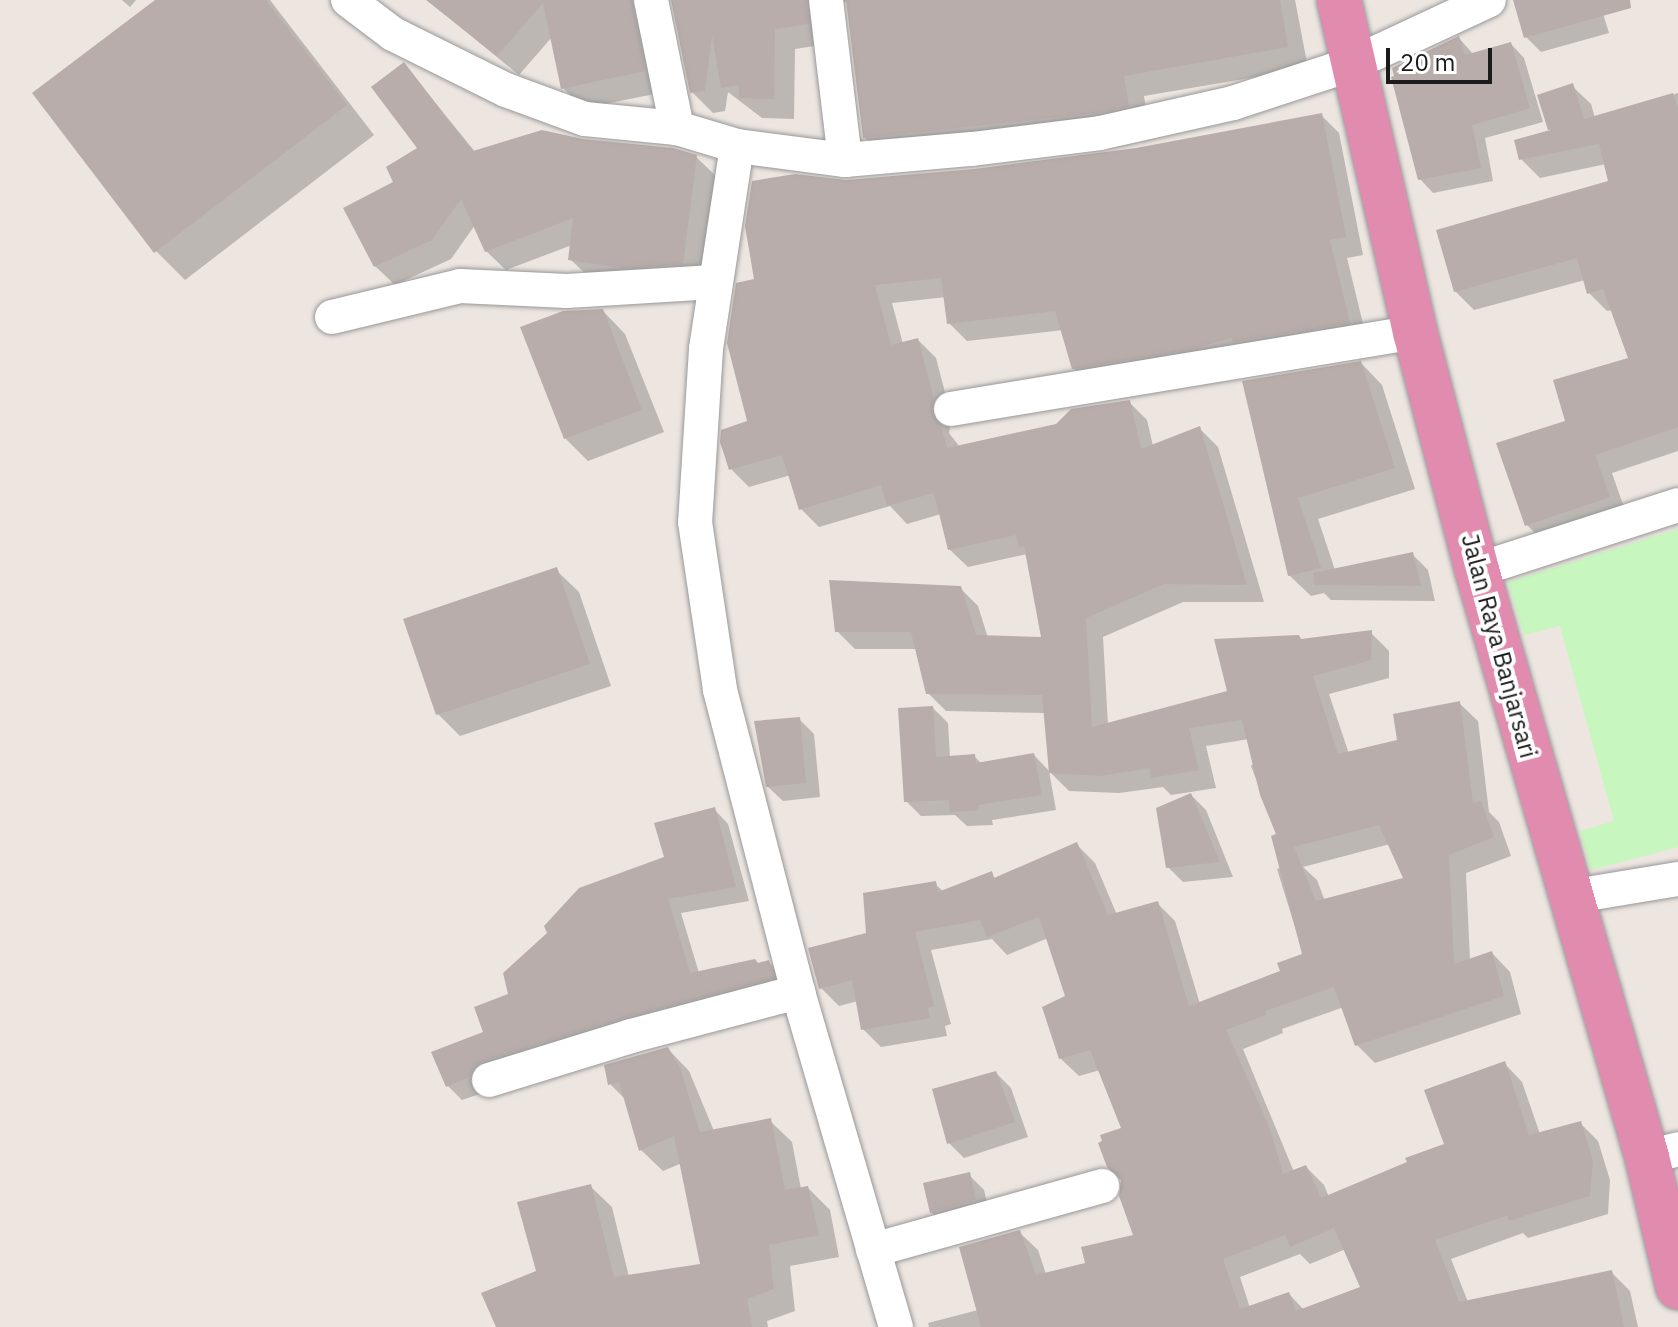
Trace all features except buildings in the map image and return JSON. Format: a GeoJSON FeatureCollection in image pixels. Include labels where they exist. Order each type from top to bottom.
{"type":"FeatureCollection","features":[{"type":"Feature","properties":{"kind":"highway","name":"Jalan Raya Banjarsari"},"geometry":{"type":"LineString","coordinates":[[1339,0],[1415,332],[1477,570],[1569,897],[1662,1153],[1678,1287]]}},
{"type":"Feature","properties":{"kind":"street"},"geometry":{"type":"LineString","coordinates":[[348,0],[393,34],[506,90],[585,119],[677,128],[737,146],[845,160],[972,149],[1100,133],[1233,103],[1352,64],[1489,0]]}},
{"type":"Feature","properties":{"kind":"street"},"geometry":{"type":"LineString","coordinates":[[651,0],[677,128]]}},
{"type":"Feature","properties":{"kind":"street"},"geometry":{"type":"LineString","coordinates":[[826,0],[845,160]]}},
{"type":"Feature","properties":{"kind":"street"},"geometry":{"type":"LineString","coordinates":[[737,146],[714,282],[695,522],[720,690],[798,992],[896,1327]]}},
{"type":"Feature","properties":{"kind":"street"},"geometry":{"type":"LineString","coordinates":[[332,317],[460,286],[567,291],[714,282]]}},
{"type":"Feature","properties":{"kind":"street"},"geometry":{"type":"LineString","coordinates":[[951,409],[1415,332]]}},
{"type":"Feature","properties":{"kind":"street"},"geometry":{"type":"LineString","coordinates":[[1477,570],[1678,505]]}},
{"type":"Feature","properties":{"kind":"street"},"geometry":{"type":"LineString","coordinates":[[1569,897],[1678,879]]}},
{"type":"Feature","properties":{"kind":"street"},"geometry":{"type":"LineString","coordinates":[[489,1080],[631,1036],[798,992]]}},
{"type":"Feature","properties":{"kind":"street"},"geometry":{"type":"LineString","coordinates":[[873,1250],[1102,1186]]}},
{"type":"Feature","properties":{"kind":"green space"},"geometry":{"type":"Polygon","coordinates":[[[1678,529],[1678,847],[1591,870],[1580,831],[1614,821],[1560,626],[1524,635],[1508,582],[1678,529]]]}}]}
